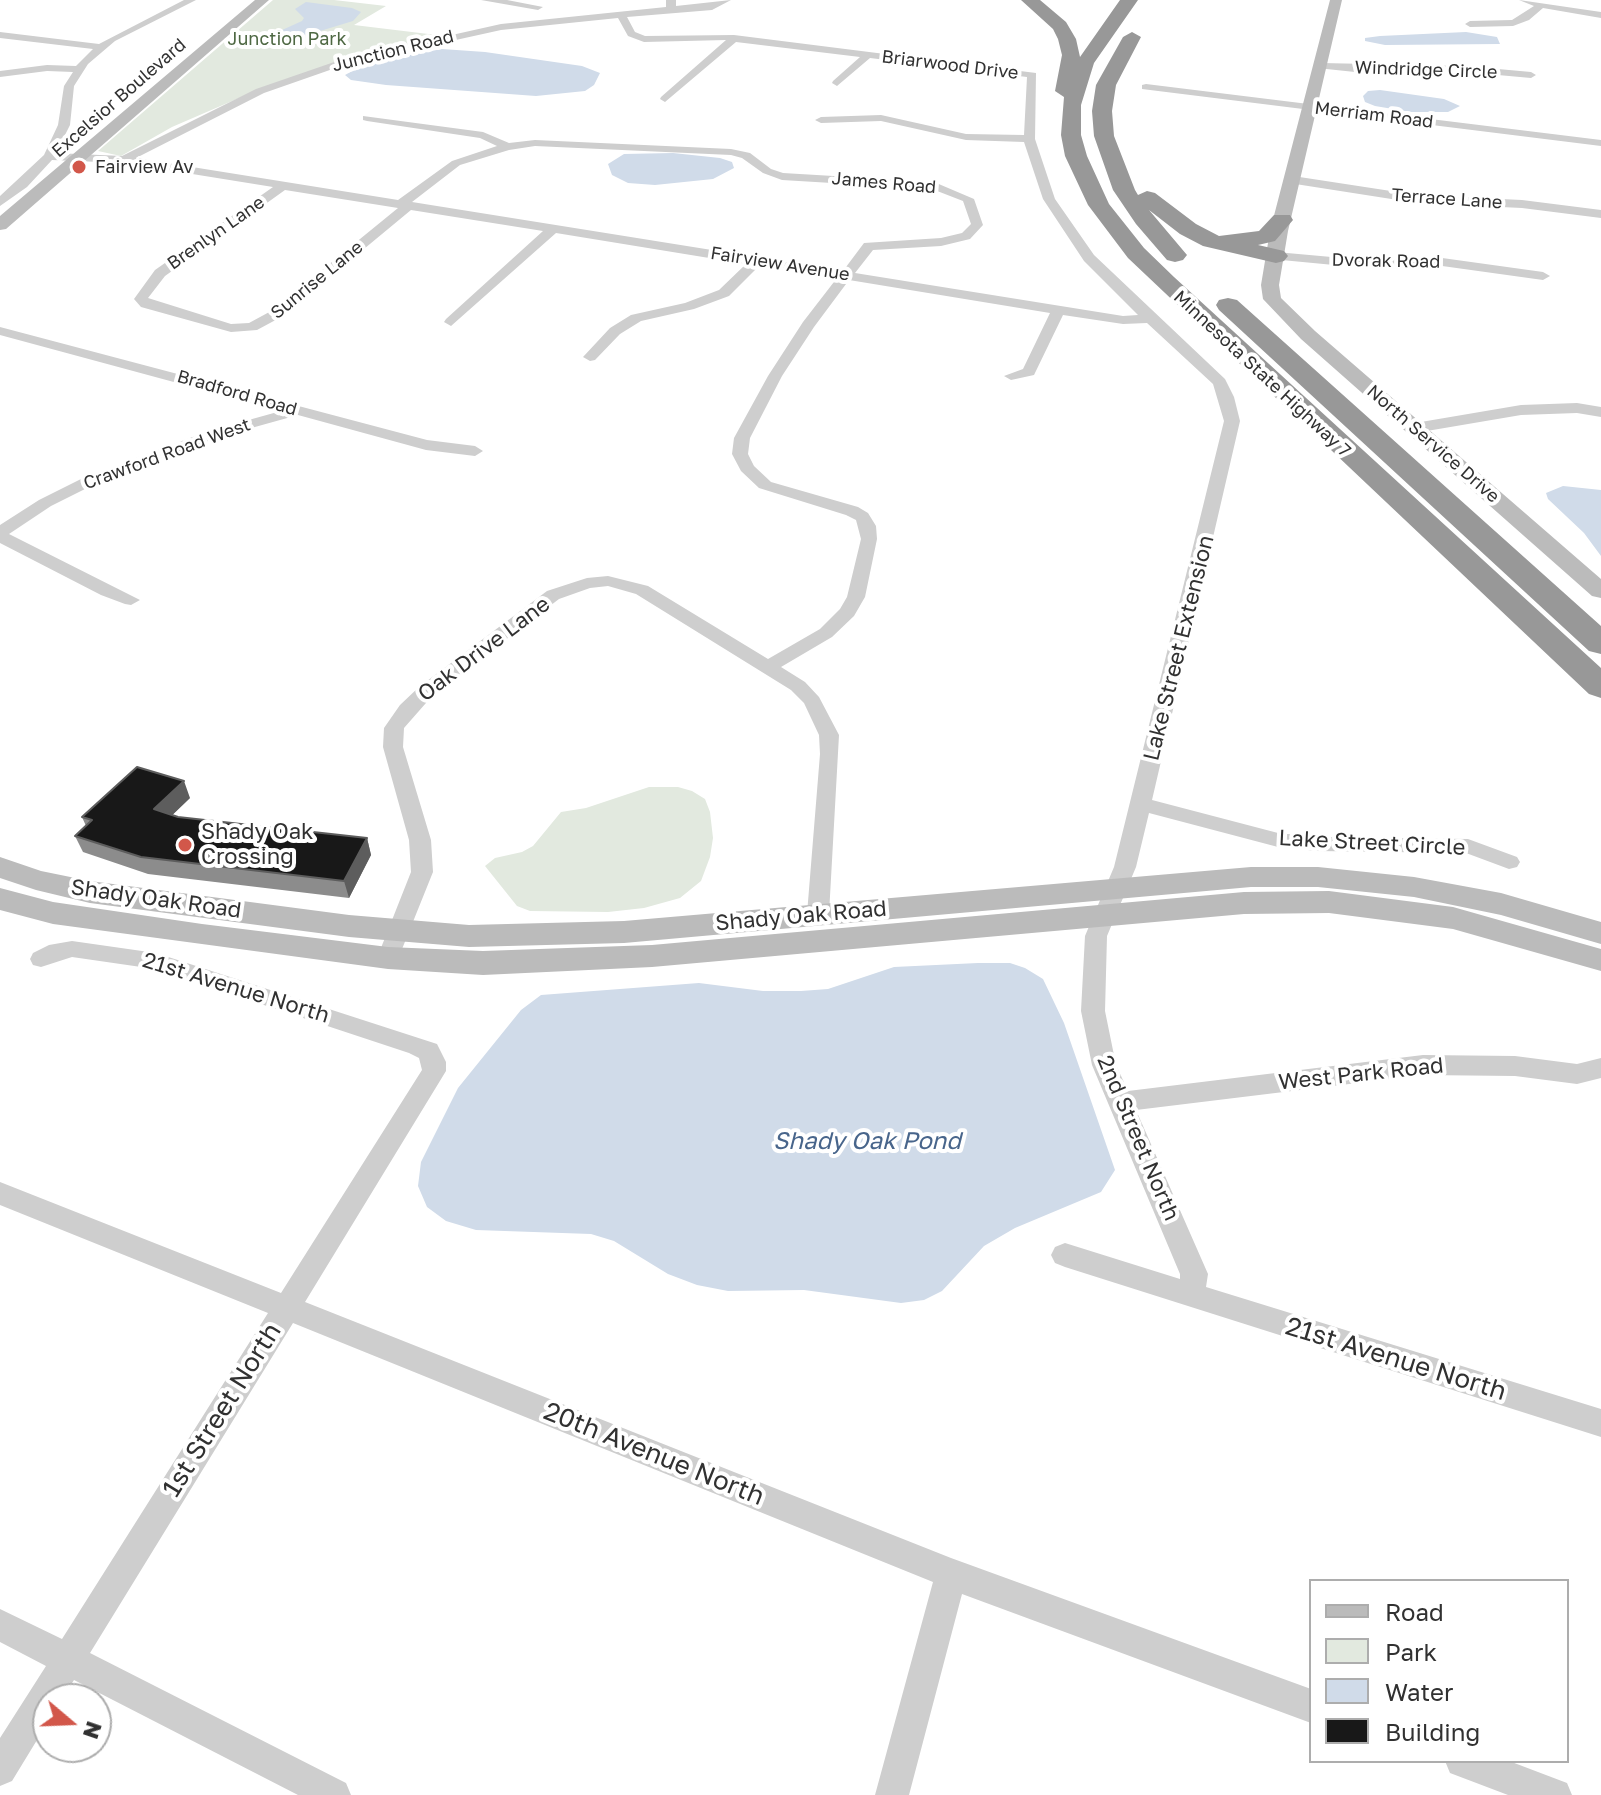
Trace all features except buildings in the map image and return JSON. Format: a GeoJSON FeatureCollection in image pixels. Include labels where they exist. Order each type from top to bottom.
{"type":"FeatureCollection","features":[{"type":"Feature","properties":{"kind":"highway"},"geometry":{"type":"LineString","coordinates":[[1030,0],[1060,26],[1071,49],[1064,104],[1071,135]]}},
{"type":"Feature","properties":{"kind":"highway","name":"Minnesota State Highway 7"},"geometry":{"type":"LineString","coordinates":[[1136,9],[1080,74],[1071,105],[1071,135],[1081,169],[1093,194],[1136,253],[1451,551],[1601,687]]}},
{"type":"Feature","properties":{"kind":"highway","name":"Minnesota State Highway 7"},"geometry":{"type":"LineString","coordinates":[[1136,9],[1106,85],[1102,111],[1104,136],[1115,173],[1134,206],[1163,243],[1202,281],[1601,644]]}},
{"type":"Feature","properties":{"kind":"highway"},"geometry":{"type":"LineString","coordinates":[[1104,136],[1121,168],[1148,199],[1197,234],[1232,248],[1276,256]]}},
{"type":"Feature","properties":{"kind":"highway"},"geometry":{"type":"LineString","coordinates":[[1197,234],[1226,241],[1253,240],[1267,236],[1282,220]]}},
{"type":"Feature","properties":{"kind":"main road","name":"Excelsior Boulevard"},"geometry":{"type":"LineString","coordinates":[[0,225],[263,0]]}},
{"type":"Feature","properties":{"kind":"main road"},"geometry":{"type":"LineString","coordinates":[[1276,256],[1336,0]]}},
{"type":"Feature","properties":{"kind":"main road","name":"North Service Drive"},"geometry":{"type":"LineString","coordinates":[[1276,256],[1270,294],[1280,310],[1601,591]]}},
{"type":"Feature","properties":{"kind":"main road","name":"Shady Oak Road"},"geometry":{"type":"LineString","coordinates":[[0,867],[36,880],[90,892],[483,963],[564,962],[1112,901],[1251,877],[1366,881],[1471,897],[1601,933]]}},
{"type":"Feature","properties":{"kind":"main road","name":"Shady Oak Road"},"geometry":{"type":"LineString","coordinates":[[0,899],[53,913],[112,923],[394,945],[818,914],[1112,901],[1329,902],[1453,918],[1601,960]]}},
{"type":"Feature","properties":{"kind":"street"},"geometry":{"type":"LineString","coordinates":[[0,202],[23,184],[49,156],[64,125],[69,86],[78,69],[100,47],[129,29],[191,0]]}},
{"type":"Feature","properties":{"kind":"street"},"geometry":{"type":"LineString","coordinates":[[486,0],[542,3],[540,21]]}},
{"type":"Feature","properties":{"kind":"street","name":"Junction Road"},"geometry":{"type":"LineString","coordinates":[[124,160],[219,109],[305,75],[427,42],[540,21],[671,5],[712,7],[726,0]]}},
{"type":"Feature","properties":{"kind":"street"},"geometry":{"type":"LineString","coordinates":[[1524,0],[1540,6],[1601,15]]}},
{"type":"Feature","properties":{"kind":"street"},"geometry":{"type":"LineString","coordinates":[[1470,24],[1521,21],[1540,6]]}},
{"type":"Feature","properties":{"kind":"street","name":"Briarwood Drive"},"geometry":{"type":"LineString","coordinates":[[620,13],[631,34],[638,38],[734,38],[1032,75],[1029,139],[1043,186],[1067,229],[1089,258],[1220,382],[1230,407]]}},
{"type":"Feature","properties":{"kind":"street"},"geometry":{"type":"LineString","coordinates":[[0,35],[100,47]]}},
{"type":"Feature","properties":{"kind":"street"},"geometry":{"type":"LineString","coordinates":[[665,99],[734,38]]}},
{"type":"Feature","properties":{"kind":"street"},"geometry":{"type":"LineString","coordinates":[[837,83],[868,55]]}},
{"type":"Feature","properties":{"kind":"street","name":"Windridge Circle"},"geometry":{"type":"LineString","coordinates":[[1321,66],[1465,69],[1531,75]]}},
{"type":"Feature","properties":{"kind":"street"},"geometry":{"type":"LineString","coordinates":[[0,74],[47,68],[78,69]]}},
{"type":"Feature","properties":{"kind":"street","name":"Merriam Road"},"geometry":{"type":"LineString","coordinates":[[1146,87],[1601,143]]}},
{"type":"Feature","properties":{"kind":"street","name":"James Road"},"geometry":{"type":"LineString","coordinates":[[367,118],[483,135],[507,147],[535,143],[731,152],[746,155],[774,174],[934,186],[960,193],[972,205],[977,225],[966,236],[941,242],[869,246],[845,274],[775,376],[742,438],[740,454],[747,468],[765,485],[852,511],[862,517],[868,526],[869,539],[856,597],[848,612],[826,633],[768,667]]}},
{"type":"Feature","properties":{"kind":"street"},"geometry":{"type":"LineString","coordinates":[[821,120],[881,118],[966,137],[1029,139]]}},
{"type":"Feature","properties":{"kind":"street","name":"Sunrise Lane"},"geometry":{"type":"LineString","coordinates":[[150,284],[141,299],[159,310],[231,328],[252,327],[278,313],[456,163],[507,147]]}},
{"type":"Feature","properties":{"kind":"street","name":"Fairview Avenue"},"geometry":{"type":"LineString","coordinates":[[49,156],[124,160],[1058,310],[1123,320],[1150,319]]}},
{"type":"Feature","properties":{"kind":"street","name":"Terrace Lane"},"geometry":{"type":"LineString","coordinates":[[1293,180],[1438,201],[1511,204],[1601,214]]}},
{"type":"Feature","properties":{"kind":"street"},"geometry":{"type":"LineString","coordinates":[[0,181],[23,184]]}},
{"type":"Feature","properties":{"kind":"street","name":"Brenlyn Lane"},"geometry":{"type":"LineString","coordinates":[[150,284],[173,263],[284,185]]}},
{"type":"Feature","properties":{"kind":"street"},"geometry":{"type":"LineString","coordinates":[[1508,187],[1511,204]]}},
{"type":"Feature","properties":{"kind":"street"},"geometry":{"type":"LineString","coordinates":[[451,322],[553,229]]}},
{"type":"Feature","properties":{"kind":"street","name":"Dvorak Road"},"geometry":{"type":"LineString","coordinates":[[1276,256],[1376,265],[1435,261],[1543,276]]}},
{"type":"Feature","properties":{"kind":"street"},"geometry":{"type":"LineString","coordinates":[[590,357],[615,331],[636,318],[702,302],[724,293],[757,260]]}},
{"type":"Feature","properties":{"kind":"street"},"geometry":{"type":"LineString","coordinates":[[1011,376],[1029,372],[1058,310]]}},
{"type":"Feature","properties":{"kind":"street","name":"Bradford Road"},"geometry":{"type":"LineString","coordinates":[[0,331],[234,391],[426,445],[475,451]]}},
{"type":"Feature","properties":{"kind":"street","name":"Lake Street Extension"},"geometry":{"type":"LineString","coordinates":[[1112,901],[1140,804],[1209,527],[1230,435],[1230,407]]}},
{"type":"Feature","properties":{"kind":"street"},"geometry":{"type":"LineString","coordinates":[[1415,428],[1521,410],[1577,408],[1601,412]]}},
{"type":"Feature","properties":{"kind":"street","name":"Crawford Road West"},"geometry":{"type":"LineString","coordinates":[[0,535],[45,503],[93,479],[214,434],[298,411]]}},
{"type":"Feature","properties":{"kind":"street"},"geometry":{"type":"LineString","coordinates":[[0,535],[107,591],[131,600]]}},
{"type":"Feature","properties":{"kind":"street","name":"Oak Drive Lane"},"geometry":{"type":"LineString","coordinates":[[394,945],[414,898],[422,872],[422,857],[393,747],[394,728],[407,709],[426,691],[553,595],[587,583],[608,581],[634,587],[768,667],[805,694],[822,718],[829,735],[818,914]]}},
{"type":"Feature","properties":{"kind":"street","name":"Lake Street Circle"},"geometry":{"type":"LineString","coordinates":[[1140,804],[1287,841],[1458,845],[1509,862]]}},
{"type":"Feature","properties":{"kind":"street","name":"2nd Street North"},"geometry":{"type":"LineString","coordinates":[[1112,901],[1096,936],[1093,1011],[1104,1065],[1194,1274],[1191,1294]]}},
{"type":"Feature","properties":{"kind":"street","name":"21st Avenue North"},"geometry":{"type":"LineString","coordinates":[[41,959],[57,951],[72,949],[156,961],[428,1051]]}},
{"type":"Feature","properties":{"kind":"street","name":"1st Street North"},"geometry":{"type":"LineString","coordinates":[[0,1769],[374,1164],[431,1079],[434,1062],[428,1051]]}},
{"type":"Feature","properties":{"kind":"street","name":"West Park Road"},"geometry":{"type":"LineString","coordinates":[[1120,1102],[1423,1065],[1515,1066],[1577,1074],[1601,1068]]}},
{"type":"Feature","properties":{"kind":"street","name":"20th Avenue North"},"geometry":{"type":"LineString","coordinates":[[0,1193],[951,1574],[1309,1705]]}},
{"type":"Feature","properties":{"kind":"street","name":"21st Avenue North"},"geometry":{"type":"LineString","coordinates":[[1065,1255],[1601,1423]]}},
{"type":"Feature","properties":{"kind":"street"},"geometry":{"type":"LineString","coordinates":[[892,1795],[951,1574]]}},
{"type":"Feature","properties":{"kind":"street"},"geometry":{"type":"LineString","coordinates":[[0,1625],[334,1795]]}},
{"type":"Feature","properties":{"kind":"street"},"geometry":{"type":"LineString","coordinates":[[1467,1763],[1555,1795]]}},
{"type":"Feature","properties":{"kind":"green space","name":"Junction Park"},"geometry":{"type":"Polygon","coordinates":[[[273,0],[334,0],[386,6],[354,25],[445,36],[321,67],[172,127],[121,156],[98,151],[273,0]]]}},
{"type":"Feature","properties":{"kind":"green space"},"geometry":{"type":"Polygon","coordinates":[[[649,787],[678,787],[692,791],[705,799],[710,812],[713,838],[710,857],[701,881],[680,898],[644,908],[608,912],[530,911],[517,906],[485,866],[495,858],[522,852],[533,846],[561,812],[586,808],[649,787]]]}},
{"type":"Feature","properties":{"kind":"water"},"geometry":{"type":"Polygon","coordinates":[[[306,2],[361,12],[353,21],[307,35],[289,38],[271,35],[302,21],[304,18],[295,9],[306,2]]]}},
{"type":"Feature","properties":{"kind":"water"},"geometry":{"type":"Polygon","coordinates":[[[1466,32],[1497,37],[1500,44],[1385,45],[1365,41],[1365,38],[1380,36],[1466,32]]]}},
{"type":"Feature","properties":{"kind":"water"},"geometry":{"type":"Polygon","coordinates":[[[442,49],[582,66],[600,73],[594,85],[585,91],[536,96],[386,85],[351,80],[345,75],[367,63],[442,49]]]}},
{"type":"Feature","properties":{"kind":"water"},"geometry":{"type":"Polygon","coordinates":[[[1368,91],[1444,99],[1460,106],[1448,112],[1411,112],[1365,102],[1363,96],[1368,91]]]}},
{"type":"Feature","properties":{"kind":"water"},"geometry":{"type":"Polygon","coordinates":[[[673,153],[720,158],[732,162],[734,168],[713,179],[655,185],[628,183],[612,175],[608,164],[624,154],[673,153]]]}},
{"type":"Feature","properties":{"kind":"water"},"geometry":{"type":"Polygon","coordinates":[[[1563,486],[1601,490],[1601,556],[1584,533],[1548,499],[1546,493],[1563,486]]]}},
{"type":"Feature","properties":{"kind":"water","name":"Shady Oak Pond"},"geometry":{"type":"Polygon","coordinates":[[[1010,963],[1043,979],[1064,1023],[1115,1170],[1101,1192],[1015,1228],[984,1246],[942,1291],[924,1300],[901,1303],[804,1290],[728,1291],[697,1285],[668,1274],[614,1241],[591,1234],[476,1230],[446,1221],[427,1207],[418,1186],[421,1162],[458,1088],[521,1010],[541,995],[699,983],[763,991],[801,991],[828,989],[894,967],[1010,963]]]}},
{"type":"Feature","properties":{"kind":"place","name":"Fairview Av"},"geometry":{"type":"Point","coordinates":[79,167]}},
{"type":"Feature","properties":{"kind":"place","name":"Shady Oak Crossing"},"geometry":{"type":"Point","coordinates":[185,845]}}]}
